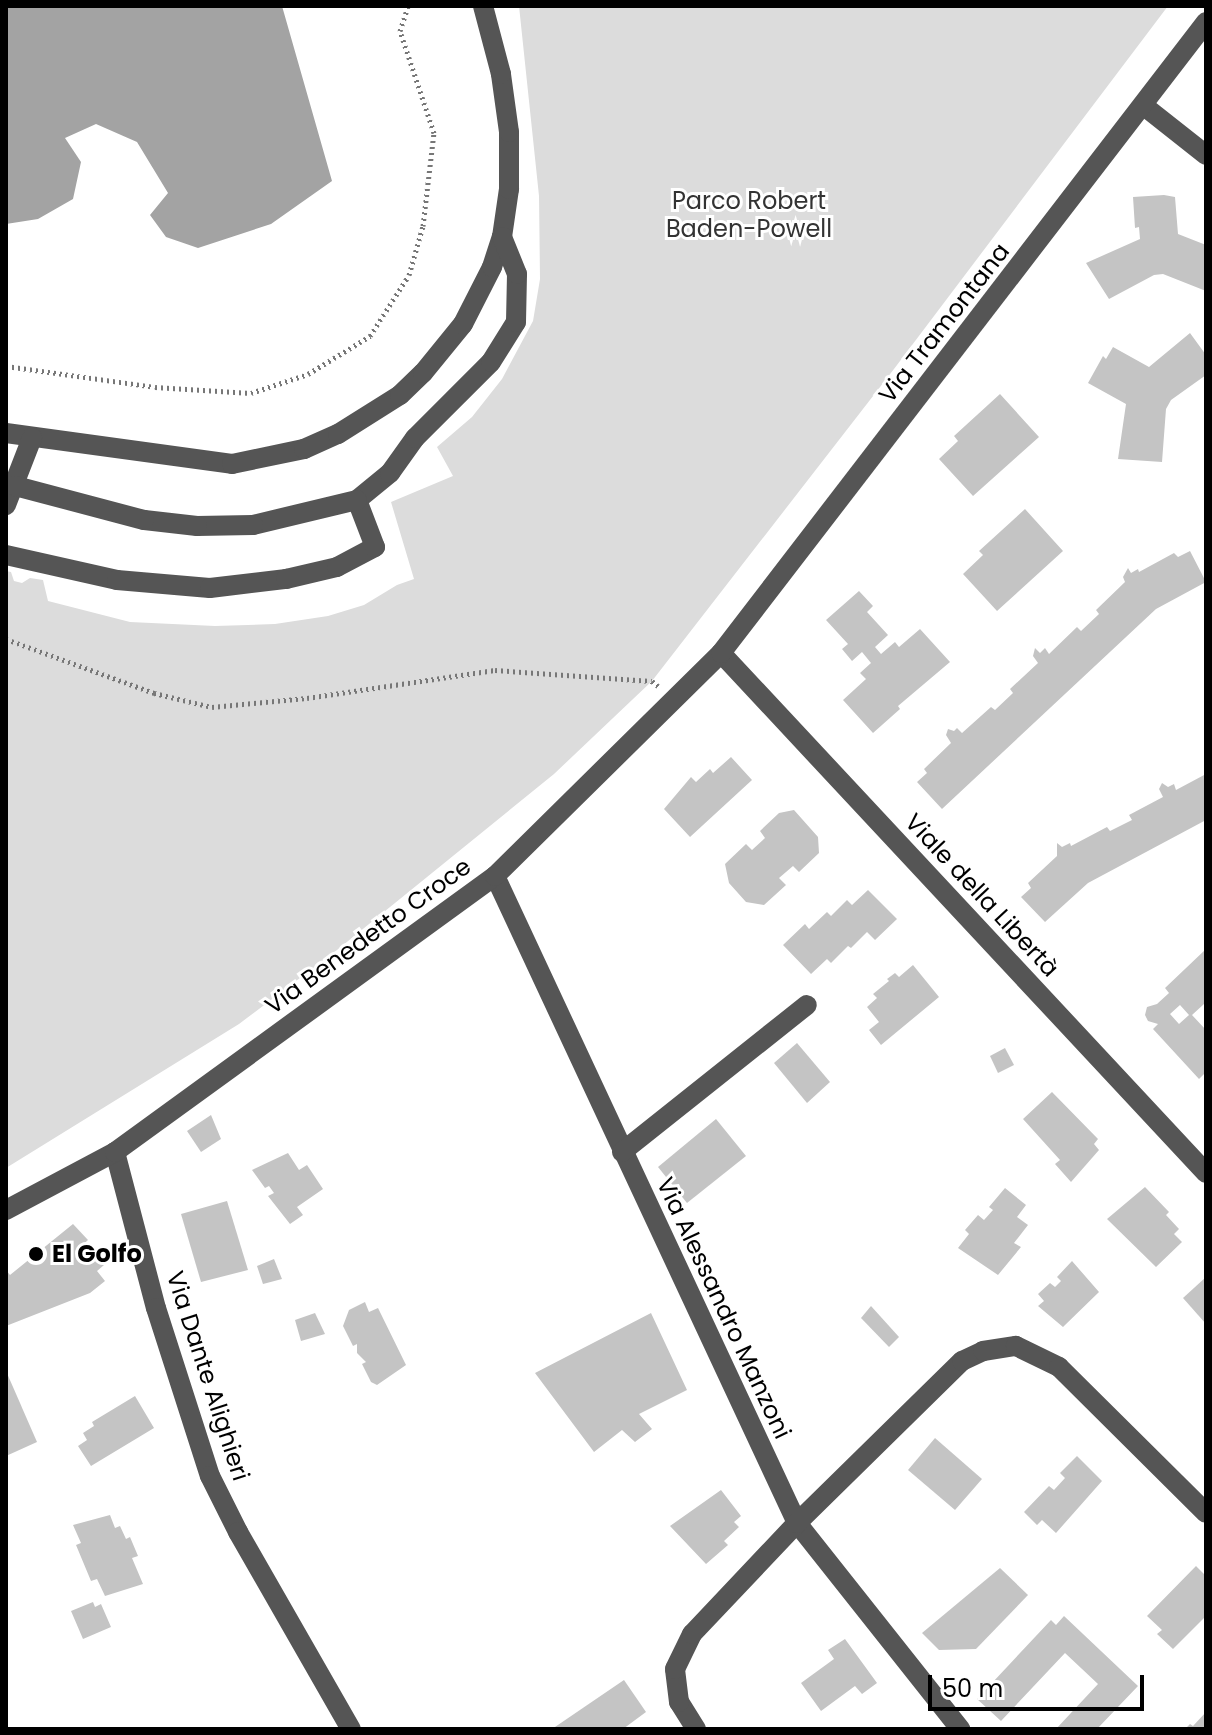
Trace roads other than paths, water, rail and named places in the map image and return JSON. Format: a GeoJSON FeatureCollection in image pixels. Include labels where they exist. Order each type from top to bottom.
{"type":"FeatureCollection","features":[{"type":"Feature","properties":{"kind":"street"},"geometry":{"type":"LineString","coordinates":[[6,433],[232,464],[304,449],[338,434],[400,395],[444,349],[479,296],[502,237],[509,189],[509,132],[501,74],[483,6]]}},
{"type":"Feature","properties":{"kind":"street","name":"Via Tramontana"},"geometry":{"type":"LineString","coordinates":[[721,653],[1206,22]]}},
{"type":"Feature","properties":{"kind":"street"},"geometry":{"type":"LineString","coordinates":[[1144,106],[1206,155]]}},
{"type":"Feature","properties":{"kind":"street"},"geometry":{"type":"LineString","coordinates":[[32,438],[10,495],[144,520],[197,526],[253,525],[357,500],[390,473],[415,438],[491,362],[516,322],[517,274],[502,237]]}},
{"type":"Feature","properties":{"kind":"street"},"geometry":{"type":"LineString","coordinates":[[6,555],[117,580],[167,586],[210,588],[286,579],[337,567],[375,547],[357,500]]}},
{"type":"Feature","properties":{"kind":"street","name":"Via Benedetto Croce"},"geometry":{"type":"LineString","coordinates":[[6,1210],[115,1152],[495,876],[721,653]]}},
{"type":"Feature","properties":{"kind":"street","name":"Viale della Libertà"},"geometry":{"type":"LineString","coordinates":[[721,653],[1206,1173]]}},
{"type":"Feature","properties":{"kind":"street","name":"Via Alessandro Manzoni"},"geometry":{"type":"LineString","coordinates":[[495,876],[797,1523],[960,1729]]}},
{"type":"Feature","properties":{"kind":"street"},"geometry":{"type":"LineString","coordinates":[[622,1152],[807,1005]]}},
{"type":"Feature","properties":{"kind":"street","name":"Via Dante Alighieri"},"geometry":{"type":"LineString","coordinates":[[115,1152],[156,1308],[210,1476],[238,1532],[351,1729]]}},
{"type":"Feature","properties":{"kind":"street"},"geometry":{"type":"LineString","coordinates":[[696,1729],[679,1702],[675,1669],[692,1634],[797,1523],[962,1361],[983,1351],[1016,1346],[1059,1367],[1206,1513]]}},
{"type":"Feature","properties":{"kind":"place","name":"El Golfo"},"geometry":{"type":"Point","coordinates":[36,1254]}},
{"type":"Feature","properties":{"kind":"park label","name":"Parco Robert Baden-Powell"},"geometry":{"type":"Point","coordinates":[749,215]}}]}
